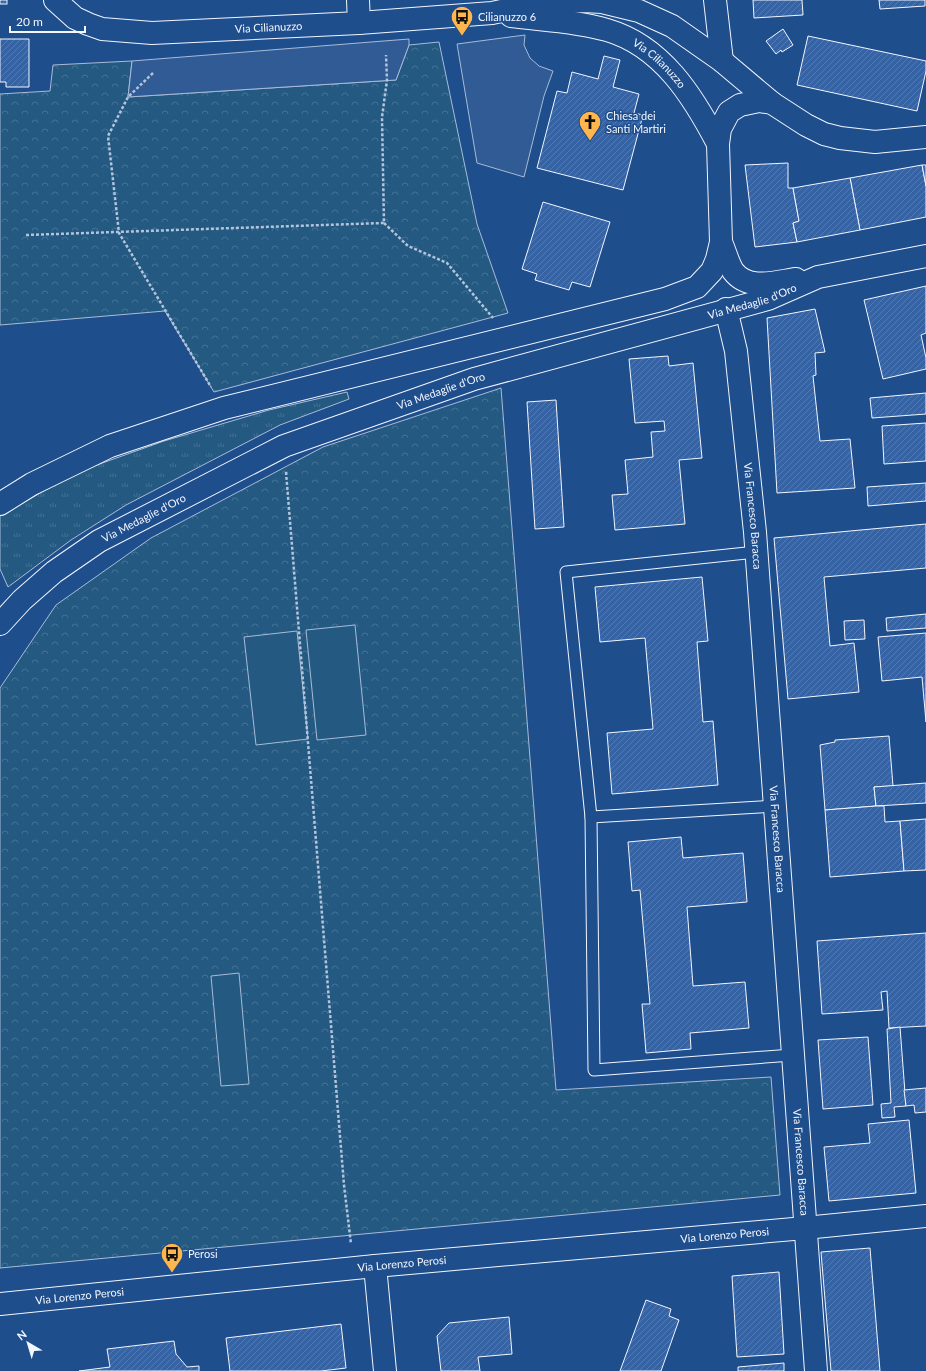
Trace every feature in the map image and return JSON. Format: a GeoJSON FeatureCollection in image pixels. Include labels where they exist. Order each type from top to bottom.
{"type":"FeatureCollection","features":[{"type":"Feature","properties":{"kind":"street","name":"Via Cilianuzzo"},"geometry":{"type":"LineString","coordinates":[[55,0],[75,18],[102,29],[152,33],[359,23],[492,13],[534,4],[584,0],[602,2],[639,11],[672,26],[722,61],[772,103],[806,125],[824,134],[840,138],[875,142],[926,137]]}},
{"type":"Feature","properties":{"kind":"street"},"geometry":{"type":"LineString","coordinates":[[358,0],[359,23]]}},
{"type":"Feature","properties":{"kind":"street"},"geometry":{"type":"LineString","coordinates":[[715,0],[722,61]]}},
{"type":"Feature","properties":{"kind":"street","name":"Via Cilianuzzo"},"geometry":{"type":"LineString","coordinates":[[492,13],[585,24],[608,30],[629,38],[653,53],[674,74],[699,108],[718,144]]}},
{"type":"Feature","properties":{"kind":"street"},"geometry":{"type":"LineString","coordinates":[[0,504],[32,484],[110,446],[224,408],[665,299],[697,287],[712,271],[717,259],[721,242],[718,144],[722,122],[734,108],[749,102],[772,103]]}},
{"type":"Feature","properties":{"kind":"street"},"geometry":{"type":"LineString","coordinates":[[721,242],[732,270],[746,282],[754,284],[818,277]]}},
{"type":"Feature","properties":{"kind":"street","name":"Via Medaglie d'Oro"},"geometry":{"type":"LineString","coordinates":[[0,624],[22,600],[54,572],[99,541],[284,446],[474,379],[726,309],[768,299],[818,277],[926,256]]}},
{"type":"Feature","properties":{"kind":"street","name":"Via Francesco Baracca"},"geometry":{"type":"LineString","coordinates":[[726,309],[736,351],[756,552],[816,1371]]}},
{"type":"Feature","properties":{"kind":"street","name":"Via Lorenzo Perosi"},"geometry":{"type":"LineString","coordinates":[[0,1304],[375,1266],[926,1216]]}},
{"type":"Feature","properties":{"kind":"street"},"geometry":{"type":"LineString","coordinates":[[375,1266],[385,1371]]}},
{"type":"Feature","properties":{"kind":"lane"},"geometry":{"type":"LineString","coordinates":[[756,552],[566,572],[591,817],[594,1070],[792,1055]]}},
{"type":"Feature","properties":{"kind":"lane"},"geometry":{"type":"LineString","coordinates":[[591,817],[775,806]]}},
{"type":"Feature","properties":{"kind":"path"},"geometry":{"type":"LineString","coordinates":[[386,55],[387,80],[382,117],[384,223],[408,246],[448,262],[492,317],[503,339]]}},
{"type":"Feature","properties":{"kind":"path"},"geometry":{"type":"LineString","coordinates":[[154,73],[128,97],[108,136],[119,233],[214,392]]}},
{"type":"Feature","properties":{"kind":"path"},"geometry":{"type":"LineString","coordinates":[[26,235],[384,223]]}},
{"type":"Feature","properties":{"kind":"path"},"geometry":{"type":"LineString","coordinates":[[284,446],[344,1177],[353,1269]]}},
{"type":"Feature","properties":{"kind":"green space"},"geometry":{"type":"Polygon","coordinates":[[[439,42],[477,224],[508,313],[214,392],[165,311],[0,325],[0,94],[50,91],[53,65],[132,61],[128,97],[396,80],[409,45],[439,42]]]}},
{"type":"Feature","properties":{"kind":"green space"},"geometry":{"type":"Polygon","coordinates":[[[501,388],[556,1090],[771,1077],[780,1195],[0,1268],[0,688],[56,605],[151,538],[323,447],[501,388]]]}},
{"type":"Feature","properties":{"kind":"green space"},"geometry":{"type":"Polygon","coordinates":[[[347,392],[349,399],[280,425],[126,505],[71,540],[8,587],[0,569],[0,516],[4,513],[80,471],[164,441],[269,410],[347,392]]]}},
{"type":"Feature","properties":{"kind":"green space"},"geometry":{"type":"Polygon","coordinates":[[[355,625],[366,735],[317,740],[306,630],[355,625]]]}},
{"type":"Feature","properties":{"kind":"green space"},"geometry":{"type":"Polygon","coordinates":[[[297,631],[308,739],[256,745],[244,637],[297,631]]]}},
{"type":"Feature","properties":{"kind":"green space"},"geometry":{"type":"Polygon","coordinates":[[[239,973],[249,1084],[221,1086],[211,976],[239,973]]]}},
{"type":"Feature","properties":{"kind":"shaded area"},"geometry":{"type":"Polygon","coordinates":[[[525,35],[524,45],[530,58],[539,66],[553,71],[544,96],[524,177],[477,163],[457,44],[525,35]]]}},
{"type":"Feature","properties":{"kind":"shaded area"},"geometry":{"type":"Polygon","coordinates":[[[409,39],[409,45],[396,80],[128,97],[132,61],[409,39]]]}},
{"type":"Feature","properties":{"kind":"building"},"geometry":{"type":"Polygon","coordinates":[[[0,0],[7,0],[7,4],[0,4],[0,0]]]}},
{"type":"Feature","properties":{"kind":"building"},"geometry":{"type":"Polygon","coordinates":[[[753,0],[802,0],[803,15],[754,18],[753,0]]]}},
{"type":"Feature","properties":{"kind":"building"},"geometry":{"type":"Polygon","coordinates":[[[879,0],[925,0],[925,6],[880,9],[879,0]]]}},
{"type":"Feature","properties":{"kind":"building"},"geometry":{"type":"Polygon","coordinates":[[[783,29],[793,45],[776,54],[766,41],[783,29]]]}},
{"type":"Feature","properties":{"kind":"building"},"geometry":{"type":"Polygon","coordinates":[[[808,36],[926,61],[926,71],[917,111],[797,85],[808,36]]]}},
{"type":"Feature","properties":{"kind":"building"},"geometry":{"type":"Polygon","coordinates":[[[0,39],[29,39],[29,87],[6,87],[6,82],[0,82],[0,39]]]}},
{"type":"Feature","properties":{"kind":"building","name":"Chiesa dei Santi Martiri"},"geometry":{"type":"Polygon","coordinates":[[[604,56],[620,60],[613,87],[639,94],[634,113],[643,115],[623,190],[537,168],[557,91],[567,93],[572,72],[598,79],[604,56]]]}},
{"type":"Feature","properties":{"kind":"building"},"geometry":{"type":"Polygon","coordinates":[[[788,163],[788,188],[793,188],[799,221],[793,223],[797,242],[755,247],[745,165],[788,163]]]}},
{"type":"Feature","properties":{"kind":"building"},"geometry":{"type":"Polygon","coordinates":[[[922,165],[926,186],[926,217],[860,230],[850,178],[922,165]]]}},
{"type":"Feature","properties":{"kind":"building"},"geometry":{"type":"Polygon","coordinates":[[[922,165],[926,165],[926,186],[922,165]]]}},
{"type":"Feature","properties":{"kind":"building"},"geometry":{"type":"Polygon","coordinates":[[[850,178],[860,230],[797,242],[793,223],[799,221],[793,188],[850,178]]]}},
{"type":"Feature","properties":{"kind":"building"},"geometry":{"type":"Polygon","coordinates":[[[543,202],[610,222],[590,287],[572,282],[569,290],[535,280],[537,274],[522,269],[543,202]]]}},
{"type":"Feature","properties":{"kind":"building"},"geometry":{"type":"Polygon","coordinates":[[[926,286],[926,333],[921,335],[926,358],[926,369],[883,379],[864,300],[926,286]]]}},
{"type":"Feature","properties":{"kind":"building"},"geometry":{"type":"Polygon","coordinates":[[[815,309],[825,352],[815,353],[816,375],[813,376],[820,441],[850,439],[855,488],[777,493],[767,318],[815,309]]]}},
{"type":"Feature","properties":{"kind":"building"},"geometry":{"type":"Polygon","coordinates":[[[668,356],[669,366],[693,363],[702,458],[679,460],[685,524],[615,530],[612,495],[628,494],[625,460],[653,457],[651,432],[665,431],[664,421],[635,423],[629,359],[668,356]]]}},
{"type":"Feature","properties":{"kind":"building"},"geometry":{"type":"Polygon","coordinates":[[[926,393],[926,414],[872,418],[870,398],[926,393]]]}},
{"type":"Feature","properties":{"kind":"building"},"geometry":{"type":"Polygon","coordinates":[[[556,400],[564,527],[535,529],[527,402],[556,400]]]}},
{"type":"Feature","properties":{"kind":"building"},"geometry":{"type":"Polygon","coordinates":[[[926,423],[926,461],[884,464],[882,426],[926,423]]]}},
{"type":"Feature","properties":{"kind":"building"},"geometry":{"type":"Polygon","coordinates":[[[926,483],[926,501],[868,506],[867,487],[926,483]]]}},
{"type":"Feature","properties":{"kind":"building"},"geometry":{"type":"Polygon","coordinates":[[[926,524],[926,568],[824,577],[830,646],[854,643],[859,692],[788,699],[774,538],[926,524]]]}},
{"type":"Feature","properties":{"kind":"building"},"geometry":{"type":"Polygon","coordinates":[[[702,577],[708,641],[697,642],[703,722],[713,721],[718,785],[612,794],[607,733],[653,729],[645,638],[600,642],[595,587],[702,577]]]}},
{"type":"Feature","properties":{"kind":"building"},"geometry":{"type":"Polygon","coordinates":[[[926,614],[926,628],[887,631],[886,618],[926,614]]]}},
{"type":"Feature","properties":{"kind":"building"},"geometry":{"type":"Polygon","coordinates":[[[864,620],[865,639],[845,640],[844,621],[864,620]]]}},
{"type":"Feature","properties":{"kind":"building"},"geometry":{"type":"Polygon","coordinates":[[[926,633],[926,722],[922,677],[882,681],[878,637],[926,633]]]}},
{"type":"Feature","properties":{"kind":"building"},"geometry":{"type":"Polygon","coordinates":[[[889,736],[893,786],[874,787],[876,806],[825,810],[820,745],[835,742],[835,740],[889,736]]]}},
{"type":"Feature","properties":{"kind":"building"},"geometry":{"type":"Polygon","coordinates":[[[926,783],[926,803],[876,806],[874,787],[926,783]]]}},
{"type":"Feature","properties":{"kind":"building"},"geometry":{"type":"Polygon","coordinates":[[[884,806],[885,822],[900,821],[904,871],[830,877],[825,810],[884,806]]]}},
{"type":"Feature","properties":{"kind":"building"},"geometry":{"type":"Polygon","coordinates":[[[926,819],[926,870],[904,871],[900,821],[926,819]]]}},
{"type":"Feature","properties":{"kind":"building"},"geometry":{"type":"Polygon","coordinates":[[[681,837],[683,858],[743,853],[747,902],[687,907],[693,986],[745,982],[749,1028],[690,1033],[691,1049],[646,1053],[642,1004],[650,1004],[640,890],[632,891],[628,842],[681,837]]]}},
{"type":"Feature","properties":{"kind":"building"},"geometry":{"type":"Polygon","coordinates":[[[926,933],[926,1026],[889,1028],[887,991],[881,992],[883,1010],[822,1014],[817,941],[926,933]]]}},
{"type":"Feature","properties":{"kind":"building"},"geometry":{"type":"Polygon","coordinates":[[[900,1027],[906,1106],[894,1107],[895,1117],[882,1118],[881,1104],[891,1103],[887,1029],[900,1027]]]}},
{"type":"Feature","properties":{"kind":"building"},"geometry":{"type":"Polygon","coordinates":[[[868,1037],[873,1105],[823,1109],[818,1040],[868,1037]]]}},
{"type":"Feature","properties":{"kind":"building"},"geometry":{"type":"Polygon","coordinates":[[[926,1088],[926,1112],[915,1113],[914,1105],[906,1106],[904,1090],[926,1088]]]}},
{"type":"Feature","properties":{"kind":"building"},"geometry":{"type":"Polygon","coordinates":[[[909,1120],[916,1193],[829,1201],[824,1147],[870,1143],[868,1124],[909,1120]]]}},
{"type":"Feature","properties":{"kind":"building"},"geometry":{"type":"Polygon","coordinates":[[[870,1248],[880,1371],[831,1371],[821,1252],[870,1248]]]}},
{"type":"Feature","properties":{"kind":"building"},"geometry":{"type":"Polygon","coordinates":[[[779,1272],[784,1354],[737,1357],[732,1276],[779,1272]]]}},
{"type":"Feature","properties":{"kind":"building"},"geometry":{"type":"Polygon","coordinates":[[[646,1300],[671,1309],[669,1316],[679,1320],[661,1371],[620,1371],[646,1300]]]}},
{"type":"Feature","properties":{"kind":"building"},"geometry":{"type":"Polygon","coordinates":[[[509,1317],[512,1354],[478,1357],[480,1371],[441,1371],[437,1336],[449,1323],[509,1317]]]}},
{"type":"Feature","properties":{"kind":"building"},"geometry":{"type":"Polygon","coordinates":[[[341,1324],[346,1368],[321,1371],[230,1371],[226,1338],[341,1324]]]}},
{"type":"Feature","properties":{"kind":"building"},"geometry":{"type":"Polygon","coordinates":[[[174,1341],[176,1354],[187,1367],[199,1366],[199,1371],[79,1371],[110,1367],[107,1349],[174,1341]]]}},
{"type":"Feature","properties":{"kind":"building"},"geometry":{"type":"Polygon","coordinates":[[[784,1363],[784,1371],[738,1371],[738,1367],[784,1363]]]}},
{"type":"Feature","properties":{"kind":"place","name":"Cilianuzzo 6"},"geometry":{"type":"Point","coordinates":[462,36]}},
{"type":"Feature","properties":{"kind":"place","name":"Chiesa dei Santi Martiri"},"geometry":{"type":"Point","coordinates":[590,142]}},
{"type":"Feature","properties":{"kind":"place","name":"Perosi"},"geometry":{"type":"Point","coordinates":[172,1274]}}]}
